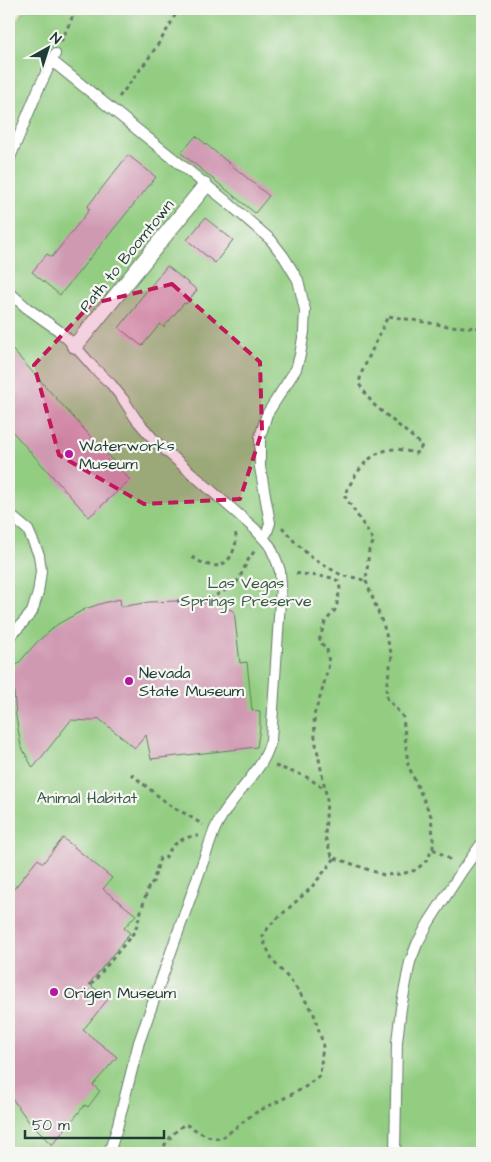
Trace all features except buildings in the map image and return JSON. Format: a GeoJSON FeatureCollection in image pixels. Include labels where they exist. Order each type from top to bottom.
{"type":"FeatureCollection","features":[{"type":"Feature","properties":{"kind":"street","name":"Path to Boomtown"},"geometry":{"type":"LineString","coordinates":[[74,345],[205,186]]}},
{"type":"Feature","properties":{"kind":"lane"},"geometry":{"type":"LineString","coordinates":[[9,160],[38,90],[54,58],[271,240],[284,256],[298,280],[305,310],[304,332],[296,369],[267,414],[260,437],[260,467],[270,523],[263,538]]}},
{"type":"Feature","properties":{"kind":"lane"},"geometry":{"type":"LineString","coordinates":[[9,292],[27,308],[58,330],[74,345],[123,398],[136,419],[155,442],[255,529],[270,546],[280,571],[271,740],[268,752],[262,763],[219,820],[140,1042],[109,1153]]}},
{"type":"Feature","properties":{"kind":"lane"},"geometry":{"type":"LineString","coordinates":[[9,514],[28,530],[39,555],[41,571],[38,593],[32,612],[9,637]]}},
{"type":"Feature","properties":{"kind":"lane"},"geometry":{"type":"LineString","coordinates":[[395,1153],[397,1042],[401,1008],[410,962],[429,922],[482,843]]}},
{"type":"Feature","properties":{"kind":"path"},"geometry":{"type":"LineString","coordinates":[[54,58],[76,9]]}},
{"type":"Feature","properties":{"kind":"path"},"geometry":{"type":"LineString","coordinates":[[119,97],[154,52],[170,27],[178,9]]}},
{"type":"Feature","properties":{"kind":"path"},"geometry":{"type":"LineString","coordinates":[[288,574],[333,578],[338,581],[340,588],[337,604],[325,622],[319,642],[327,649],[329,664],[314,715],[315,739],[327,799],[325,837],[332,856],[384,875],[402,874],[416,870],[426,861],[433,849],[434,836],[431,816],[408,765],[403,717],[387,698],[386,688],[392,656],[384,627],[366,581],[370,550],[374,541],[344,495],[354,478],[370,458],[380,451],[397,449],[416,453],[422,445],[373,404],[360,384],[361,374],[388,316],[448,326],[482,328]]}},
{"type":"Feature","properties":{"kind":"path"},"geometry":{"type":"LineString","coordinates":[[192,557],[202,563],[216,566],[225,564],[231,557],[236,542],[235,529],[242,518]]}},
{"type":"Feature","properties":{"kind":"path"},"geometry":{"type":"LineString","coordinates":[[277,521],[312,558],[343,576],[366,581]]}},
{"type":"Feature","properties":{"kind":"path"},"geometry":{"type":"LineString","coordinates":[[178,601],[211,598],[235,586],[248,560],[263,538]]}},
{"type":"Feature","properties":{"kind":"path"},"geometry":{"type":"LineString","coordinates":[[338,581],[343,576]]}},
{"type":"Feature","properties":{"kind":"path"},"geometry":{"type":"LineString","coordinates":[[269,764],[305,776],[325,789]]}},
{"type":"Feature","properties":{"kind":"path"},"geometry":{"type":"LineString","coordinates":[[131,774],[172,807],[205,826]]}},
{"type":"Feature","properties":{"kind":"path"},"geometry":{"type":"LineString","coordinates":[[91,985],[135,930],[149,885],[153,882],[160,858],[166,857],[168,850],[184,838],[193,835],[212,838]]}},
{"type":"Feature","properties":{"kind":"path"},"geometry":{"type":"LineString","coordinates":[[433,849],[456,864]]}},
{"type":"Feature","properties":{"kind":"path"},"geometry":{"type":"LineString","coordinates":[[160,1153],[172,1136],[185,1124],[206,1136],[222,1139],[253,1114],[304,1088],[320,1075],[323,1044],[313,1011],[273,961],[262,938],[269,926],[311,888],[335,858]]}},
{"type":"Feature","properties":{"kind":"highlighted area"},"geometry":{"type":"Polygon","coordinates":[[[172,284],[260,362],[262,431],[240,499],[144,504],[59,455],[34,365],[91,304],[172,284]]]}},
{"type":"Feature","properties":{"kind":"green space","name":"Las Vegas Springs Preserve"},"geometry":{"type":"Polygon","coordinates":[[[26,9],[482,9],[482,1153],[9,1153],[9,30],[26,9]]]}},
{"type":"Feature","properties":{"kind":"place","name":"Waterworks Museum"},"geometry":{"type":"Point","coordinates":[69,454]}},
{"type":"Feature","properties":{"kind":"place","name":"Nevada State Museum"},"geometry":{"type":"Point","coordinates":[129,681]}},
{"type":"Feature","properties":{"kind":"place","name":"Origen Museum"},"geometry":{"type":"Point","coordinates":[54,992]}},
{"type":"Feature","properties":{"kind":"park label","name":"Animal Habitat"},"geometry":{"type":"Point","coordinates":[87,797]}}]}
